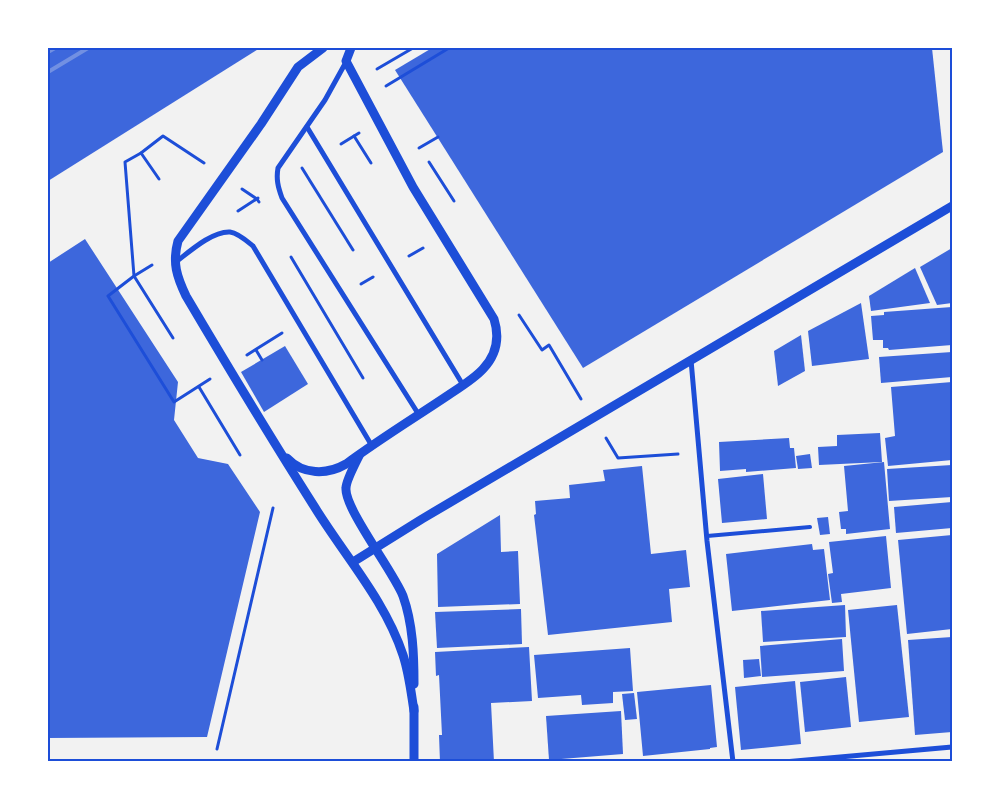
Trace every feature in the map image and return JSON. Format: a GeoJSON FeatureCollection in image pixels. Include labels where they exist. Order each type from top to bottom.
{"type":"FeatureCollection","features":[{"type":"Feature","properties":{"kind":"street"},"geometry":{"type":"LineString","coordinates":[[323,48],[298,67],[261,124],[178,241],[175,253],[177,278],[277,447],[319,514],[353,562],[387,618],[400,646],[409,679],[414,711]]}},
{"type":"Feature","properties":{"kind":"street"},"geometry":{"type":"LineString","coordinates":[[352,48],[325,100],[278,168],[277,177],[282,198],[419,415]]}},
{"type":"Feature","properties":{"kind":"street"},"geometry":{"type":"LineString","coordinates":[[277,447],[298,467],[323,472],[338,469],[463,385],[483,369],[491,357],[498,340],[494,319],[413,187],[346,61]]}},
{"type":"Feature","properties":{"kind":"street"},"geometry":{"type":"LineString","coordinates":[[307,127],[463,385]]}},
{"type":"Feature","properties":{"kind":"street"},"geometry":{"type":"LineString","coordinates":[[353,562],[691,359],[952,206]]}},
{"type":"Feature","properties":{"kind":"street"},"geometry":{"type":"LineString","coordinates":[[175,262],[211,236],[230,232],[243,238],[253,246],[368,448]]}},
{"type":"Feature","properties":{"kind":"street"},"geometry":{"type":"LineString","coordinates":[[691,359],[707,536],[733,762]]}},
{"type":"Feature","properties":{"kind":"street"},"geometry":{"type":"LineString","coordinates":[[368,448],[354,466],[346,487],[349,503],[399,588],[408,610],[413,654],[414,762]]}},
{"type":"Feature","properties":{"kind":"street"},"geometry":{"type":"LineString","coordinates":[[784,762],[952,747]]}},
{"type":"Feature","properties":{"kind":"lane"},"geometry":{"type":"LineString","coordinates":[[707,536],[810,527]]}},
{"type":"Feature","properties":{"kind":"path"},"geometry":{"type":"LineString","coordinates":[[373,72],[413,48]]}},
{"type":"Feature","properties":{"kind":"path"},"geometry":{"type":"LineString","coordinates":[[383,88],[449,48]]}},
{"type":"Feature","properties":{"kind":"path"},"geometry":{"type":"LineString","coordinates":[[174,338],[134,276],[125,162],[141,153],[163,136],[210,167]]}},
{"type":"Feature","properties":{"kind":"path"},"geometry":{"type":"LineString","coordinates":[[354,136],[366,155]]}},
{"type":"Feature","properties":{"kind":"path"},"geometry":{"type":"LineString","coordinates":[[438,137],[418,149],[454,202]]}},
{"type":"Feature","properties":{"kind":"path"},"geometry":{"type":"LineString","coordinates":[[141,153],[159,179]]}},
{"type":"Feature","properties":{"kind":"path"},"geometry":{"type":"LineString","coordinates":[[302,168],[355,253]]}},
{"type":"Feature","properties":{"kind":"path"},"geometry":{"type":"LineString","coordinates":[[241,188],[256,199],[262,207]]}},
{"type":"Feature","properties":{"kind":"path"},"geometry":{"type":"LineString","coordinates":[[286,249],[363,378]]}},
{"type":"Feature","properties":{"kind":"path"},"geometry":{"type":"LineString","coordinates":[[134,276],[108,296],[174,402]]}},
{"type":"Feature","properties":{"kind":"path"},"geometry":{"type":"LineString","coordinates":[[515,309],[542,350],[549,345],[583,402]]}},
{"type":"Feature","properties":{"kind":"path"},"geometry":{"type":"LineString","coordinates":[[256,350],[262,360]]}},
{"type":"Feature","properties":{"kind":"path"},"geometry":{"type":"LineString","coordinates":[[199,387],[240,455]]}},
{"type":"Feature","properties":{"kind":"path"},"geometry":{"type":"LineString","coordinates":[[605,436],[618,458],[681,454]]}},
{"type":"Feature","properties":{"kind":"path"},"geometry":{"type":"LineString","coordinates":[[218,749],[273,508]]}},
{"type":"Feature","properties":{"kind":"building"},"geometry":{"type":"Polygon","coordinates":[[[48,48],[260,48],[48,181],[48,48]]]}},
{"type":"Feature","properties":{"kind":"building"},"geometry":{"type":"Polygon","coordinates":[[[432,48],[932,48],[943,152],[583,368],[395,70],[432,48]]]}},
{"type":"Feature","properties":{"kind":"building"},"geometry":{"type":"Polygon","coordinates":[[[85,239],[178,382],[174,420],[198,458],[228,464],[260,512],[207,737],[48,738],[48,263],[85,239]]]}},
{"type":"Feature","properties":{"kind":"building"},"geometry":{"type":"Polygon","coordinates":[[[952,248],[952,303],[937,305],[920,267],[952,248]]]}},
{"type":"Feature","properties":{"kind":"building"},"geometry":{"type":"Polygon","coordinates":[[[915,268],[930,303],[871,311],[869,296],[915,268]]]}},
{"type":"Feature","properties":{"kind":"building"},"geometry":{"type":"Polygon","coordinates":[[[861,303],[869,359],[812,366],[808,331],[861,303]]]}},
{"type":"Feature","properties":{"kind":"building"},"geometry":{"type":"Polygon","coordinates":[[[952,307],[952,345],[889,350],[888,348],[883,348],[883,340],[873,340],[871,316],[884,315],[884,312],[952,307]]]}},
{"type":"Feature","properties":{"kind":"building"},"geometry":{"type":"Polygon","coordinates":[[[801,335],[805,371],[778,386],[774,351],[801,335]]]}},
{"type":"Feature","properties":{"kind":"building"},"geometry":{"type":"Polygon","coordinates":[[[285,346],[308,384],[264,412],[241,372],[285,346]]]}},
{"type":"Feature","properties":{"kind":"building"},"geometry":{"type":"Polygon","coordinates":[[[952,352],[952,377],[881,383],[879,357],[952,352]]]}},
{"type":"Feature","properties":{"kind":"building"},"geometry":{"type":"Polygon","coordinates":[[[952,382],[952,460],[888,466],[885,438],[895,436],[891,387],[952,382]]]}},
{"type":"Feature","properties":{"kind":"building"},"geometry":{"type":"Polygon","coordinates":[[[880,433],[882,462],[819,465],[818,447],[837,446],[837,435],[880,433]]]}},
{"type":"Feature","properties":{"kind":"building"},"geometry":{"type":"Polygon","coordinates":[[[789,438],[790,448],[794,448],[796,468],[746,472],[746,469],[720,471],[719,442],[789,438]]]}},
{"type":"Feature","properties":{"kind":"building"},"geometry":{"type":"Polygon","coordinates":[[[810,454],[812,468],[798,469],[796,456],[810,454]]]}},
{"type":"Feature","properties":{"kind":"building"},"geometry":{"type":"Polygon","coordinates":[[[884,462],[890,529],[846,534],[846,529],[841,529],[839,512],[848,511],[844,466],[884,462]]]}},
{"type":"Feature","properties":{"kind":"building"},"geometry":{"type":"Polygon","coordinates":[[[952,465],[952,497],[889,501],[887,469],[952,465]]]}},
{"type":"Feature","properties":{"kind":"building"},"geometry":{"type":"Polygon","coordinates":[[[642,466],[651,554],[686,550],[690,587],[669,589],[672,622],[548,635],[534,515],[536,514],[535,501],[570,498],[569,485],[605,481],[603,470],[642,466]]]}},
{"type":"Feature","properties":{"kind":"building"},"geometry":{"type":"Polygon","coordinates":[[[763,474],[767,519],[722,523],[718,479],[763,474]]]}},
{"type":"Feature","properties":{"kind":"building"},"geometry":{"type":"Polygon","coordinates":[[[952,502],[952,528],[896,533],[894,507],[952,502]]]}},
{"type":"Feature","properties":{"kind":"building"},"geometry":{"type":"Polygon","coordinates":[[[500,515],[501,552],[518,551],[520,604],[438,607],[437,554],[500,515]]]}},
{"type":"Feature","properties":{"kind":"building"},"geometry":{"type":"Polygon","coordinates":[[[828,517],[830,534],[820,535],[817,518],[828,517]]]}},
{"type":"Feature","properties":{"kind":"building"},"geometry":{"type":"Polygon","coordinates":[[[952,535],[952,629],[907,634],[898,540],[952,535]]]}},
{"type":"Feature","properties":{"kind":"building"},"geometry":{"type":"Polygon","coordinates":[[[886,536],[891,588],[841,594],[842,602],[832,603],[828,574],[833,573],[829,542],[886,536]]]}},
{"type":"Feature","properties":{"kind":"building"},"geometry":{"type":"Polygon","coordinates":[[[812,544],[813,550],[824,549],[830,600],[732,611],[726,554],[812,544]]]}},
{"type":"Feature","properties":{"kind":"building"},"geometry":{"type":"Polygon","coordinates":[[[845,605],[846,637],[763,642],[761,611],[845,605]]]}},
{"type":"Feature","properties":{"kind":"building"},"geometry":{"type":"Polygon","coordinates":[[[897,605],[909,717],[859,722],[848,610],[897,605]]]}},
{"type":"Feature","properties":{"kind":"building"},"geometry":{"type":"Polygon","coordinates":[[[521,609],[522,644],[437,648],[435,612],[521,609]]]}},
{"type":"Feature","properties":{"kind":"building"},"geometry":{"type":"Polygon","coordinates":[[[952,637],[952,732],[915,735],[908,640],[952,637]]]}},
{"type":"Feature","properties":{"kind":"building"},"geometry":{"type":"Polygon","coordinates":[[[842,639],[844,671],[762,677],[760,646],[842,639]]]}},
{"type":"Feature","properties":{"kind":"building"},"geometry":{"type":"Polygon","coordinates":[[[529,647],[532,701],[491,703],[494,762],[440,762],[439,735],[442,735],[439,675],[436,676],[435,652],[529,647]]]}},
{"type":"Feature","properties":{"kind":"building"},"geometry":{"type":"Polygon","coordinates":[[[630,648],[633,691],[613,692],[613,703],[582,705],[581,695],[538,698],[534,655],[630,648]]]}},
{"type":"Feature","properties":{"kind":"building"},"geometry":{"type":"Polygon","coordinates":[[[759,659],[761,676],[744,678],[743,660],[759,659]]]}},
{"type":"Feature","properties":{"kind":"building"},"geometry":{"type":"Polygon","coordinates":[[[846,677],[851,727],[805,732],[800,682],[846,677]]]}},
{"type":"Feature","properties":{"kind":"building"},"geometry":{"type":"Polygon","coordinates":[[[795,681],[801,744],[741,750],[735,687],[795,681]]]}},
{"type":"Feature","properties":{"kind":"building"},"geometry":{"type":"Polygon","coordinates":[[[711,685],[717,747],[643,756],[637,692],[711,685]]]}},
{"type":"Feature","properties":{"kind":"building"},"geometry":{"type":"Polygon","coordinates":[[[634,693],[637,719],[625,720],[622,694],[634,693]]]}},
{"type":"Feature","properties":{"kind":"building"},"geometry":{"type":"Polygon","coordinates":[[[621,711],[623,754],[549,760],[546,716],[621,711]]]}},
{"type":"Feature","properties":{"kind":"railway"},"geometry":{"type":"LineString","coordinates":[[48,52],[55,48]]}},
{"type":"Feature","properties":{"kind":"railway"},"geometry":{"type":"LineString","coordinates":[[48,72],[88,48]]}}]}
